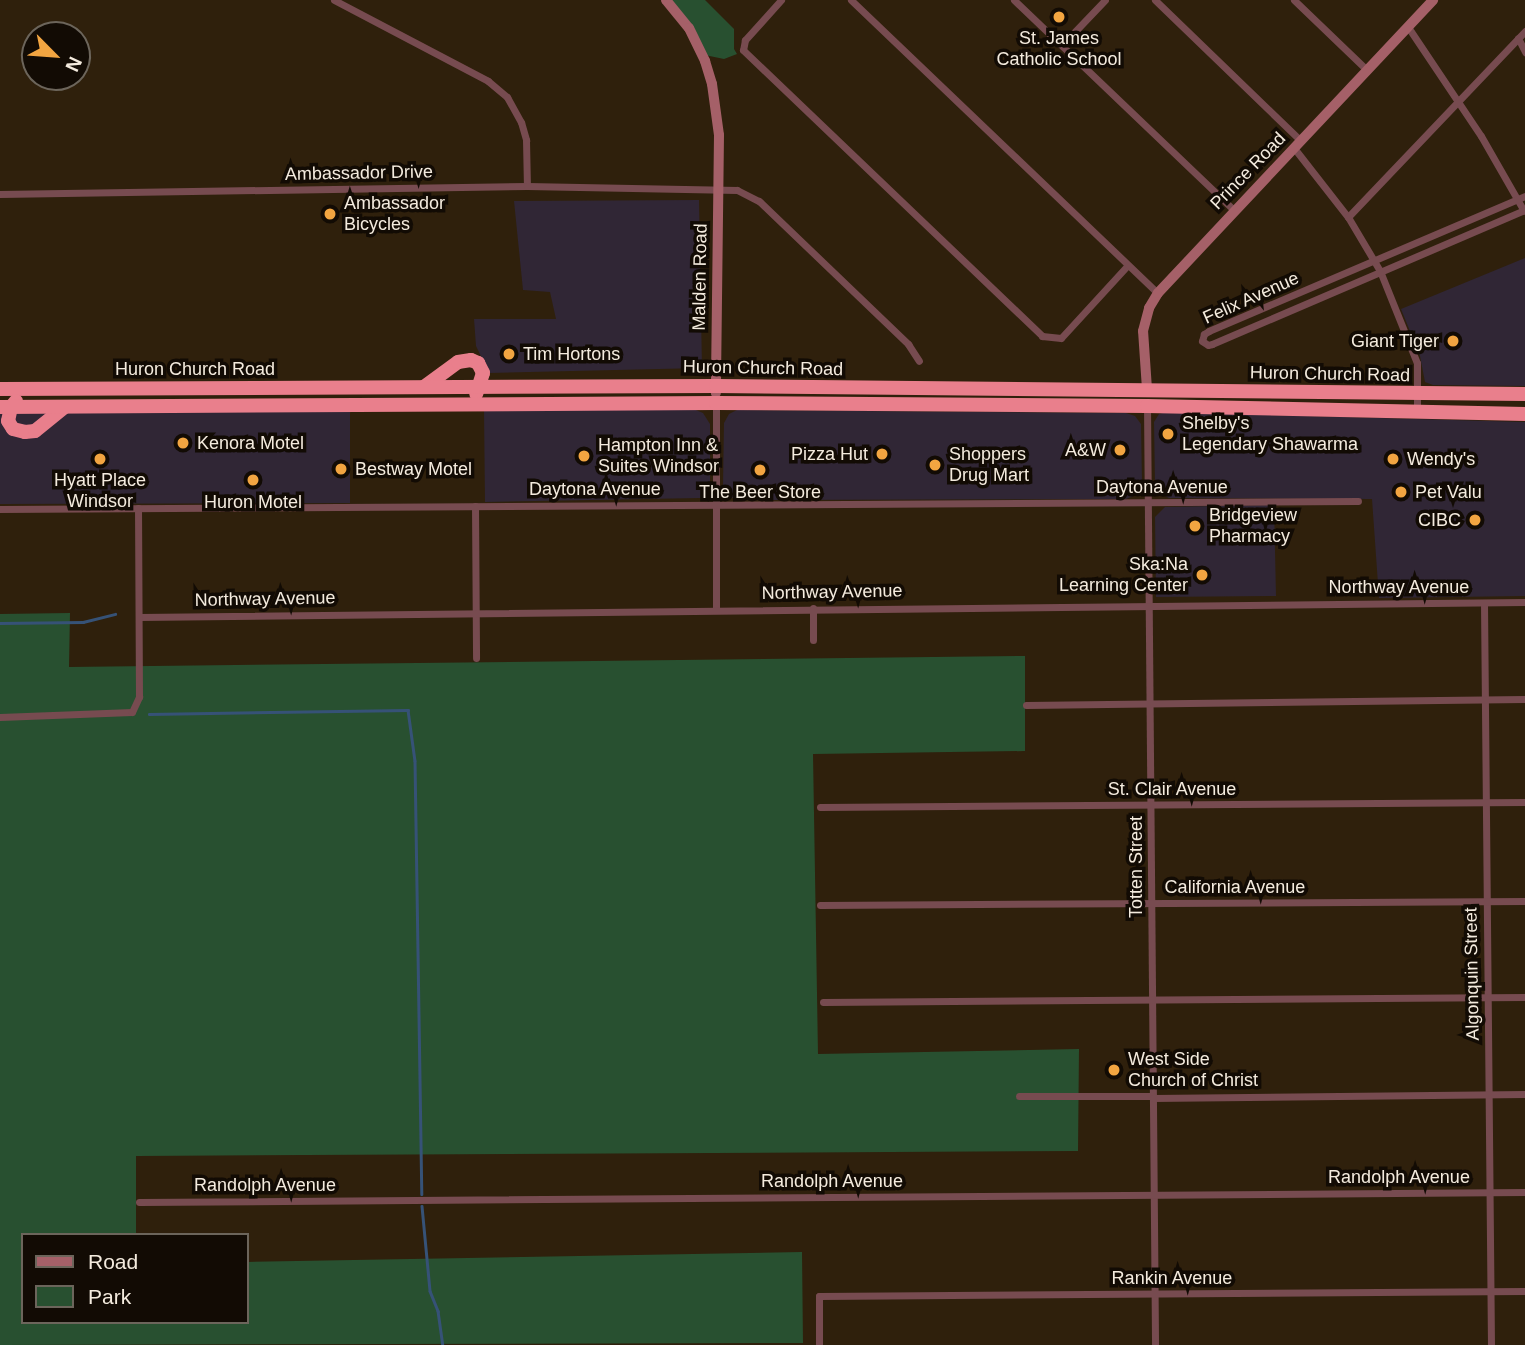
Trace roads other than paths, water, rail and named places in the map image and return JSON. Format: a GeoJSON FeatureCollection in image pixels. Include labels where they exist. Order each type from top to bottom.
{"type":"FeatureCollection","features":[{"type":"Feature","properties":{"kind":"highway"},"geometry":{"type":"LineString","coordinates":[[424,387],[458,362],[471,360],[478,363],[483,371],[480,387],[471,404]]}},
{"type":"Feature","properties":{"kind":"highway","name":"Huron Church Road"},"geometry":{"type":"LineString","coordinates":[[0,389],[716,386],[1525,394]]}},
{"type":"Feature","properties":{"kind":"highway"},"geometry":{"type":"LineString","coordinates":[[45,388],[24,394],[5,407],[10,425],[25,432],[35,431],[66,407]]}},
{"type":"Feature","properties":{"kind":"highway","name":"Huron Church Road"},"geometry":{"type":"LineString","coordinates":[[5,407],[716,403],[1147,406],[1525,414]]}},
{"type":"Feature","properties":{"kind":"street"},"geometry":{"type":"LineString","coordinates":[[334,0],[488,81],[507,97],[519,116],[526,140],[527,186]]}},
{"type":"Feature","properties":{"kind":"street","name":"Malden Road"},"geometry":{"type":"LineString","coordinates":[[666,0],[689,28],[712,84],[719,135],[716,609]]}},
{"type":"Feature","properties":{"kind":"street"},"geometry":{"type":"LineString","coordinates":[[781,0],[745,40],[743,50],[1042,336],[1061,338],[1127,266]]}},
{"type":"Feature","properties":{"kind":"street"},"geometry":{"type":"LineString","coordinates":[[851,0],[1158,293]]}},
{"type":"Feature","properties":{"kind":"street"},"geometry":{"type":"LineString","coordinates":[[1014,0],[1234,210]]}},
{"type":"Feature","properties":{"kind":"street"},"geometry":{"type":"LineString","coordinates":[[1062,46],[1105,0]]}},
{"type":"Feature","properties":{"kind":"street"},"geometry":{"type":"LineString","coordinates":[[1155,0],[1298,144],[1348,217],[1380,271],[1414,354],[1417,412]]}},
{"type":"Feature","properties":{"kind":"street"},"geometry":{"type":"LineString","coordinates":[[1294,0],[1367,70]]}},
{"type":"Feature","properties":{"kind":"street","name":"Prince Road"},"geometry":{"type":"LineString","coordinates":[[1147,389],[1143,331],[1149,308],[1158,293],[1408,27],[1429,1]]}},
{"type":"Feature","properties":{"kind":"street"},"geometry":{"type":"LineString","coordinates":[[1408,27],[1521,197],[1524,210]]}},
{"type":"Feature","properties":{"kind":"street"},"geometry":{"type":"LineString","coordinates":[[1348,217],[1525,32]]}},
{"type":"Feature","properties":{"kind":"street"},"geometry":{"type":"LineString","coordinates":[[1518,38],[1525,52]]}},
{"type":"Feature","properties":{"kind":"street","name":"Ambassador Drive"},"geometry":{"type":"LineString","coordinates":[[0,194],[527,186],[737,190],[759,201],[908,344],[919,361]]}},
{"type":"Feature","properties":{"kind":"street","name":"Felix Avenue"},"geometry":{"type":"LineString","coordinates":[[1521,197],[1375,262],[1209,331],[1204,334],[1202,341],[1208,345],[1212,344],[1524,210]]}},
{"type":"Feature","properties":{"kind":"street","name":"Totten Street"},"geometry":{"type":"LineString","coordinates":[[1147,389],[1155,1345]]}},
{"type":"Feature","properties":{"kind":"street","name":"Daytona Avenue"},"geometry":{"type":"LineString","coordinates":[[0,509],[1358,502]]}},
{"type":"Feature","properties":{"kind":"street"},"geometry":{"type":"LineString","coordinates":[[475,506],[476,658]]}},
{"type":"Feature","properties":{"kind":"street"},"geometry":{"type":"LineString","coordinates":[[0,717],[132,712],[139,697],[138,508]]}},
{"type":"Feature","properties":{"kind":"street","name":"Northway Avenue"},"geometry":{"type":"LineString","coordinates":[[139,617],[1525,602]]}},
{"type":"Feature","properties":{"kind":"street","name":"Algonquin Street"},"geometry":{"type":"LineString","coordinates":[[1484,603],[1491,1345]]}},
{"type":"Feature","properties":{"kind":"street"},"geometry":{"type":"LineString","coordinates":[[813,608],[813,640]]}},
{"type":"Feature","properties":{"kind":"street"},"geometry":{"type":"LineString","coordinates":[[1026,705],[1525,699]]}},
{"type":"Feature","properties":{"kind":"street","name":"St. Clair Avenue"},"geometry":{"type":"LineString","coordinates":[[820,807],[1525,802]]}},
{"type":"Feature","properties":{"kind":"street","name":"California Avenue"},"geometry":{"type":"LineString","coordinates":[[820,905],[1525,901]]}},
{"type":"Feature","properties":{"kind":"street"},"geometry":{"type":"LineString","coordinates":[[823,1002],[1525,997]]}},
{"type":"Feature","properties":{"kind":"street"},"geometry":{"type":"LineString","coordinates":[[1019,1096],[1525,1094]]}},
{"type":"Feature","properties":{"kind":"street","name":"Randolph Avenue"},"geometry":{"type":"LineString","coordinates":[[139,1202],[1525,1192]]}},
{"type":"Feature","properties":{"kind":"street","name":"Rankin Avenue"},"geometry":{"type":"LineString","coordinates":[[819,1345],[819,1296],[1525,1291]]}},
{"type":"Feature","properties":{"kind":"waterway"},"geometry":{"type":"LineString","coordinates":[[0,623],[83,622],[115,614]]}},
{"type":"Feature","properties":{"kind":"waterway"},"geometry":{"type":"LineString","coordinates":[[149,714],[408,710],[415,761],[422,1194]]}},
{"type":"Feature","properties":{"kind":"waterway"},"geometry":{"type":"LineString","coordinates":[[422,1206],[430,1291],[438,1311],[443,1345]]}},
{"type":"Feature","properties":{"kind":"place","name":"St. James Catholic School"},"geometry":{"type":"Point","coordinates":[1059,17]}},
{"type":"Feature","properties":{"kind":"place","name":"Ambassador Bicycles"},"geometry":{"type":"Point","coordinates":[330,214]}},
{"type":"Feature","properties":{"kind":"place","name":"Giant Tiger"},"geometry":{"type":"Point","coordinates":[1453,341]}},
{"type":"Feature","properties":{"kind":"place","name":"Tim Hortons"},"geometry":{"type":"Point","coordinates":[509,354]}},
{"type":"Feature","properties":{"kind":"place","name":"Shelby's Legendary Shawarma"},"geometry":{"type":"Point","coordinates":[1168,434]}},
{"type":"Feature","properties":{"kind":"place","name":"Kenora Motel"},"geometry":{"type":"Point","coordinates":[183,443]}},
{"type":"Feature","properties":{"kind":"place","name":"A&W"},"geometry":{"type":"Point","coordinates":[1120,450]}},
{"type":"Feature","properties":{"kind":"place","name":"Pizza Hut"},"geometry":{"type":"Point","coordinates":[882,454]}},
{"type":"Feature","properties":{"kind":"place","name":"Hampton Inn & Suites Windsor"},"geometry":{"type":"Point","coordinates":[584,456]}},
{"type":"Feature","properties":{"kind":"place","name":"Hyatt Place Windsor"},"geometry":{"type":"Point","coordinates":[100,459]}},
{"type":"Feature","properties":{"kind":"place","name":"Wendy's"},"geometry":{"type":"Point","coordinates":[1393,459]}},
{"type":"Feature","properties":{"kind":"place","name":"Shoppers Drug Mart"},"geometry":{"type":"Point","coordinates":[935,465]}},
{"type":"Feature","properties":{"kind":"place","name":"Bestway Motel"},"geometry":{"type":"Point","coordinates":[341,469]}},
{"type":"Feature","properties":{"kind":"place","name":"The Beer Store"},"geometry":{"type":"Point","coordinates":[760,470]}},
{"type":"Feature","properties":{"kind":"place","name":"Huron Motel"},"geometry":{"type":"Point","coordinates":[253,480]}},
{"type":"Feature","properties":{"kind":"place","name":"Pet Valu"},"geometry":{"type":"Point","coordinates":[1401,492]}},
{"type":"Feature","properties":{"kind":"place","name":"CIBC"},"geometry":{"type":"Point","coordinates":[1475,520]}},
{"type":"Feature","properties":{"kind":"place","name":"Bridgeview Pharmacy"},"geometry":{"type":"Point","coordinates":[1195,526]}},
{"type":"Feature","properties":{"kind":"place","name":"Ska:Na Learning Center"},"geometry":{"type":"Point","coordinates":[1202,575]}},
{"type":"Feature","properties":{"kind":"place","name":"West Side Church of Christ"},"geometry":{"type":"Point","coordinates":[1114,1070]}}]}
